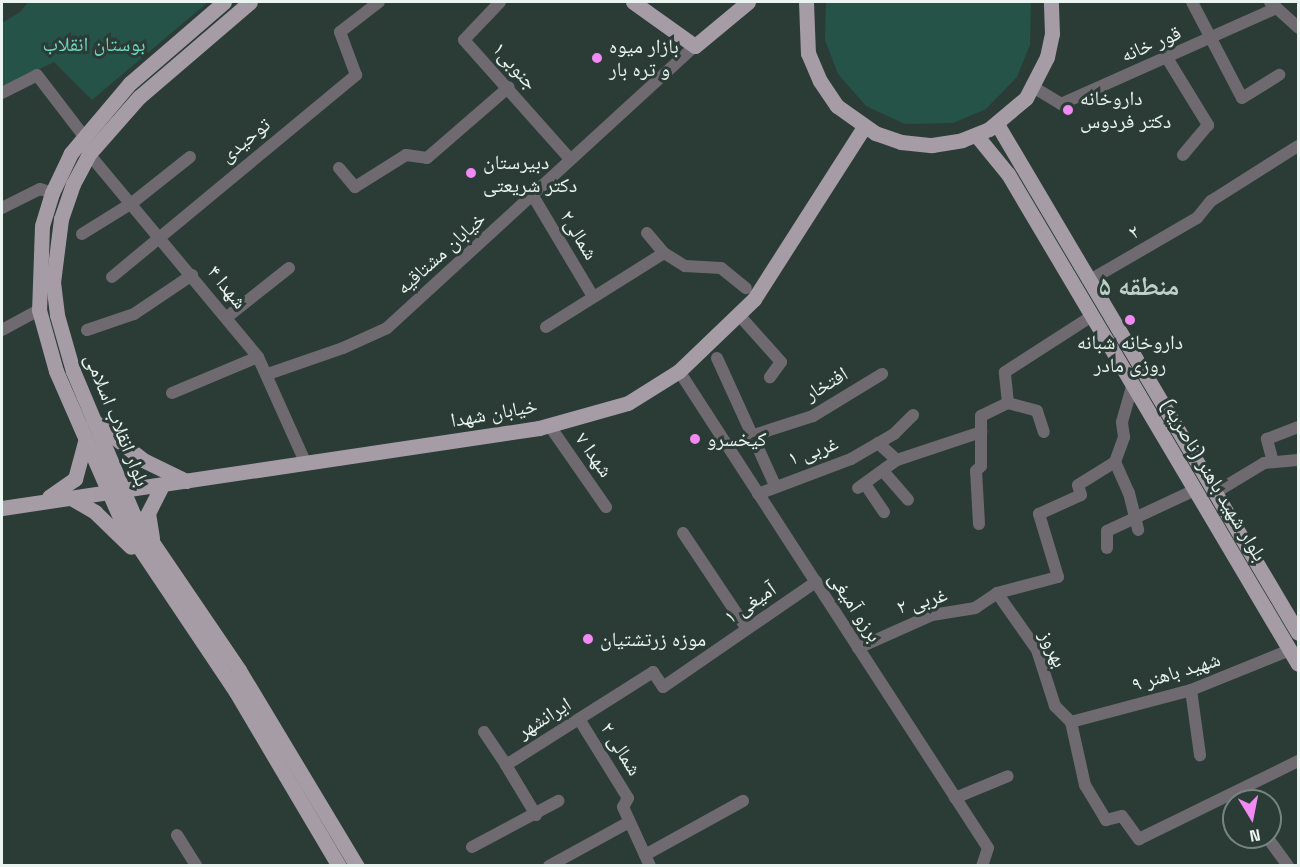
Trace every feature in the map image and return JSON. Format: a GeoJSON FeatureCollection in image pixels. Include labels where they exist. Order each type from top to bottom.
{"type":"FeatureCollection","features":[{"type":"Feature","properties":{"kind":"main road","name":"بلوار انقلاب اسلامی"},"geometry":{"type":"LineString","coordinates":[[224,2],[129,83],[83,135],[52,192],[38,262],[39,310],[56,371],[85,441],[115,492],[155,549],[339,866]]}},
{"type":"Feature","properties":{"kind":"main road","name":"بلوار انقلاب اسلامی"},"geometry":{"type":"LineString","coordinates":[[250,2],[139,97],[89,154],[65,202],[53,282],[64,343],[92,419],[115,492],[150,566],[184,602],[251,689],[357,866]]}},
{"type":"Feature","properties":{"kind":"main road"},"geometry":{"type":"LineString","coordinates":[[633,2],[695,46],[748,2]]}},
{"type":"Feature","properties":{"kind":"main road"},"geometry":{"type":"LineString","coordinates":[[806,2],[805,38],[816,74],[837,105],[864,127],[916,144],[947,143],[976,135],[997,124],[1033,87],[1050,46],[1051,2]]}},
{"type":"Feature","properties":{"kind":"main road","name":"بلوار شهید باهنر (ناصریه)"},"geometry":{"type":"LineString","coordinates":[[997,124],[1299,633]]}},
{"type":"Feature","properties":{"kind":"main road","name":"خیابان شهدا"},"geometry":{"type":"LineString","coordinates":[[2,508],[306,464],[549,425],[628,403],[679,371],[754,299],[864,127]]}},
{"type":"Feature","properties":{"kind":"main road","name":"بلوار شهید باهنر (ناصریه)"},"geometry":{"type":"LineString","coordinates":[[976,135],[1008,174],[1299,664]]}},
{"type":"Feature","properties":{"kind":"main road"},"geometry":{"type":"LineString","coordinates":[[92,419],[143,460],[186,481]]}},
{"type":"Feature","properties":{"kind":"main road"},"geometry":{"type":"LineString","coordinates":[[29,504],[68,487],[79,471],[85,441]]}},
{"type":"Feature","properties":{"kind":"main road"},"geometry":{"type":"LineString","coordinates":[[155,549],[148,513],[162,485]]}},
{"type":"Feature","properties":{"kind":"main road"},"geometry":{"type":"LineString","coordinates":[[71,498],[94,512],[150,566]]}},
{"type":"Feature","properties":{"kind":"main road"},"geometry":{"type":"LineString","coordinates":[[1225,539],[1240,531]]}},
{"type":"Feature","properties":{"kind":"street","name":"توحیدی"},"geometry":{"type":"LineString","coordinates":[[112,277],[162,239],[237,171],[356,75],[340,32],[379,2]]}},
{"type":"Feature","properties":{"kind":"street","name":"جنوبی۱"},"geometry":{"type":"LineString","coordinates":[[500,2],[464,40],[570,159]]}},
{"type":"Feature","properties":{"kind":"street"},"geometry":{"type":"LineString","coordinates":[[1192,2],[1214,39],[1242,98],[1279,75]]}},
{"type":"Feature","properties":{"kind":"street"},"geometry":{"type":"LineString","coordinates":[[1273,5],[1299,27]]}},
{"type":"Feature","properties":{"kind":"street","name":"قور خانه"},"geometry":{"type":"LineString","coordinates":[[1033,87],[1061,104],[1214,39],[1273,5]]}},
{"type":"Feature","properties":{"kind":"street","name":"خیابان مشتاقیه"},"geometry":{"type":"LineString","coordinates":[[268,374],[343,348],[387,328],[695,46]]}},
{"type":"Feature","properties":{"kind":"street"},"geometry":{"type":"LineString","coordinates":[[1167,58],[1208,125],[1183,155]]}},
{"type":"Feature","properties":{"kind":"street"},"geometry":{"type":"LineString","coordinates":[[2,93],[37,75],[83,135]]}},
{"type":"Feature","properties":{"kind":"street"},"geometry":{"type":"LineString","coordinates":[[339,168],[355,187],[406,155],[427,158],[508,87]]}},
{"type":"Feature","properties":{"kind":"street","name":"۲"},"geometry":{"type":"LineString","coordinates":[[1090,280],[1197,218],[1211,201],[1299,146]]}},
{"type":"Feature","properties":{"kind":"street","name":"شهدا ۴"},"geometry":{"type":"LineString","coordinates":[[89,154],[258,357],[268,374],[306,464]]}},
{"type":"Feature","properties":{"kind":"street"},"geometry":{"type":"LineString","coordinates":[[82,234],[132,203],[190,157]]}},
{"type":"Feature","properties":{"kind":"street"},"geometry":{"type":"LineString","coordinates":[[2,208],[40,189],[52,192]]}},
{"type":"Feature","properties":{"kind":"street","name":"شمالی۲"},"geometry":{"type":"LineString","coordinates":[[533,196],[592,295]]}},
{"type":"Feature","properties":{"kind":"street"},"geometry":{"type":"LineString","coordinates":[[647,233],[664,253],[685,266],[721,268],[746,288]]}},
{"type":"Feature","properties":{"kind":"street"},"geometry":{"type":"LineString","coordinates":[[546,327],[592,295],[664,253]]}},
{"type":"Feature","properties":{"kind":"street"},"geometry":{"type":"LineString","coordinates":[[227,317],[290,268]]}},
{"type":"Feature","properties":{"kind":"street"},"geometry":{"type":"LineString","coordinates":[[87,330],[134,314],[192,275]]}},
{"type":"Feature","properties":{"kind":"street"},"geometry":{"type":"LineString","coordinates":[[2,330],[39,310]]}},
{"type":"Feature","properties":{"kind":"street"},"geometry":{"type":"LineString","coordinates":[[739,315],[782,362],[770,377]]}},
{"type":"Feature","properties":{"kind":"street"},"geometry":{"type":"LineString","coordinates":[[1008,403],[1005,372],[1092,316]]}},
{"type":"Feature","properties":{"kind":"street"},"geometry":{"type":"LineString","coordinates":[[172,393],[258,357]]}},
{"type":"Feature","properties":{"kind":"street"},"geometry":{"type":"LineString","coordinates":[[717,358],[775,485]]}},
{"type":"Feature","properties":{"kind":"street","name":"برزو آمیغی"},"geometry":{"type":"LineString","coordinates":[[679,371],[988,848],[982,866]]}},
{"type":"Feature","properties":{"kind":"street","name":"افتخار"},"geometry":{"type":"LineString","coordinates":[[754,435],[813,416],[882,374]]}},
{"type":"Feature","properties":{"kind":"street"},"geometry":{"type":"LineString","coordinates":[[1132,383],[1122,422],[1124,437],[1115,462],[1136,516],[1138,531]]}},
{"type":"Feature","properties":{"kind":"street"},"geometry":{"type":"LineString","coordinates":[[978,524],[976,471],[981,466],[981,417],[1008,403],[1037,411],[1044,432]]}},
{"type":"Feature","properties":{"kind":"street","name":"۱ غربی"},"geometry":{"type":"LineString","coordinates":[[758,494],[775,485],[851,459],[878,443],[912,415]]}},
{"type":"Feature","properties":{"kind":"street","name":"شهدا ۷"},"geometry":{"type":"LineString","coordinates":[[549,425],[606,507]]}},
{"type":"Feature","properties":{"kind":"street"},"geometry":{"type":"LineString","coordinates":[[1273,462],[1267,439],[1299,427]]}},
{"type":"Feature","properties":{"kind":"street"},"geometry":{"type":"LineString","coordinates":[[884,512],[862,486],[897,460],[981,432]]}},
{"type":"Feature","properties":{"kind":"street"},"geometry":{"type":"LineString","coordinates":[[878,443],[897,460]]}},
{"type":"Feature","properties":{"kind":"street"},"geometry":{"type":"LineString","coordinates":[[1216,492],[1264,464],[1299,460]]}},
{"type":"Feature","properties":{"kind":"street","name":"۲ غربی"},"geometry":{"type":"LineString","coordinates":[[858,648],[932,615],[975,608],[997,593],[1058,577],[1039,514],[1081,495],[1078,485],[1115,462]]}},
{"type":"Feature","properties":{"kind":"street"},"geometry":{"type":"LineString","coordinates":[[884,471],[908,500]]}},
{"type":"Feature","properties":{"kind":"street"},"geometry":{"type":"LineString","coordinates":[[1107,548],[1107,531],[1195,490]]}},
{"type":"Feature","properties":{"kind":"street"},"geometry":{"type":"LineString","coordinates":[[683,533],[747,629]]}},
{"type":"Feature","properties":{"kind":"street","name":"آمیغی ۱"},"geometry":{"type":"LineString","coordinates":[[653,672],[663,687],[816,582]]}},
{"type":"Feature","properties":{"kind":"street","name":"بهروز"},"geometry":{"type":"LineString","coordinates":[[997,593],[1037,650],[1055,706],[1071,722]]}},
{"type":"Feature","properties":{"kind":"street","name":"شهید باهنر ۹"},"geometry":{"type":"LineString","coordinates":[[1071,722],[1191,690],[1290,650]]}},
{"type":"Feature","properties":{"kind":"street","name":"ایرانشهر"},"geometry":{"type":"LineString","coordinates":[[536,815],[506,765],[653,672]]}},
{"type":"Feature","properties":{"kind":"street"},"geometry":{"type":"LineString","coordinates":[[1191,690],[1200,755]]}},
{"type":"Feature","properties":{"kind":"street","name":"۲ شمالی"},"geometry":{"type":"LineString","coordinates":[[579,719],[628,798],[623,807],[647,860]]}},
{"type":"Feature","properties":{"kind":"street"},"geometry":{"type":"LineString","coordinates":[[1071,722],[1085,785],[1106,820],[1122,816],[1138,839],[1222,804]]}},
{"type":"Feature","properties":{"kind":"street"},"geometry":{"type":"LineString","coordinates":[[484,732],[506,765]]}},
{"type":"Feature","properties":{"kind":"street"},"geometry":{"type":"LineString","coordinates":[[1252,789],[1299,761]]}},
{"type":"Feature","properties":{"kind":"street"},"geometry":{"type":"LineString","coordinates":[[956,798],[1008,776]]}},
{"type":"Feature","properties":{"kind":"street"},"geometry":{"type":"LineString","coordinates":[[472,848],[558,801]]}},
{"type":"Feature","properties":{"kind":"street"},"geometry":{"type":"LineString","coordinates":[[647,860],[743,801]]}},
{"type":"Feature","properties":{"kind":"street"},"geometry":{"type":"LineString","coordinates":[[549,866],[629,822]]}},
{"type":"Feature","properties":{"kind":"street"},"geometry":{"type":"LineString","coordinates":[[177,835],[196,866]]}},
{"type":"Feature","properties":{"kind":"street"},"geometry":{"type":"LineString","coordinates":[[1276,849],[1288,866]]}},
{"type":"Feature","properties":{"kind":"green space","name":"بوستان انقلاب"},"geometry":{"type":"Polygon","coordinates":[[[28,2],[208,2],[92,100],[54,62],[2,87],[2,23],[20,12],[28,2]]]}},
{"type":"Feature","properties":{"kind":"green space"},"geometry":{"type":"Polygon","coordinates":[[[826,2],[1031,2],[1030,45],[1017,77],[986,109],[953,123],[905,124],[866,106],[838,74],[825,40],[826,2]]]}},
{"type":"Feature","properties":{"kind":"place","name":"بازار میوه و تره بار"},"geometry":{"type":"Point","coordinates":[597,58]}},
{"type":"Feature","properties":{"kind":"place","name":"داروخانه دکتر فردوس"},"geometry":{"type":"Point","coordinates":[1068,110]}},
{"type":"Feature","properties":{"kind":"place","name":"دبیرستان دکتر شریعتی"},"geometry":{"type":"Point","coordinates":[471,173]}},
{"type":"Feature","properties":{"kind":"place","name":"داروخانه شبانه روزی مادر"},"geometry":{"type":"Point","coordinates":[1130,320]}},
{"type":"Feature","properties":{"kind":"place","name":"کیخسرو"},"geometry":{"type":"Point","coordinates":[695,439]}},
{"type":"Feature","properties":{"kind":"place","name":"موزه زرتشتیان"},"geometry":{"type":"Point","coordinates":[588,639]}},
{"type":"Feature","properties":{"kind":"district","name":"منطقه ۵"},"geometry":{"type":"Point","coordinates":[1139,287]}}]}
